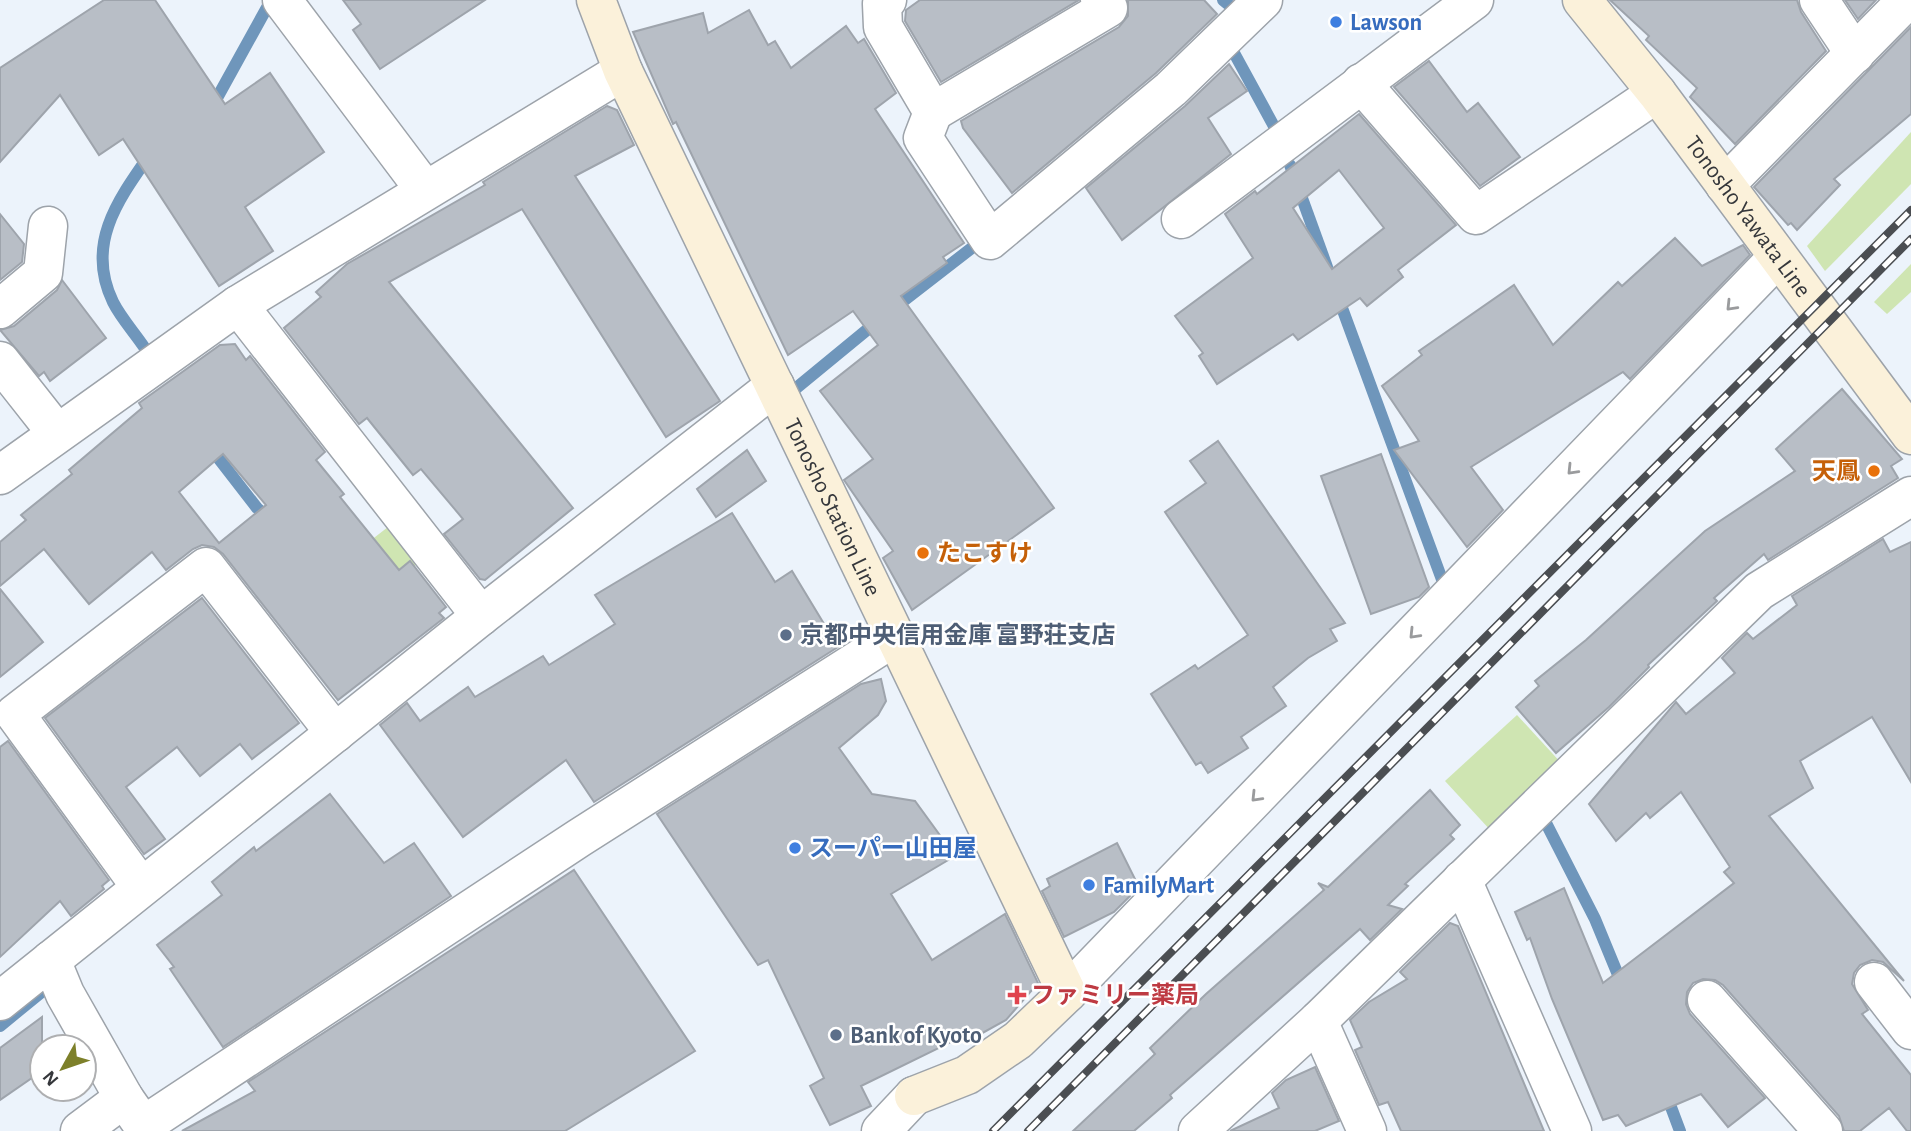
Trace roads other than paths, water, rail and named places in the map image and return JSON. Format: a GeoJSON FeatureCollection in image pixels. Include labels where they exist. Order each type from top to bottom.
{"type":"FeatureCollection","features":[{"type":"Feature","properties":{"kind":"main road","name":"Tonosho Station Line"},"geometry":{"type":"LineString","coordinates":[[596,0],[623,71],[1067,993]]}},
{"type":"Feature","properties":{"kind":"main road","name":"Tonosho Yawata Line"},"geometry":{"type":"LineString","coordinates":[[1582,0],[1657,93],[1911,435]]}},
{"type":"Feature","properties":{"kind":"main road"},"geometry":{"type":"LineString","coordinates":[[914,1096],[967,1075],[1018,1040],[1067,993]]}},
{"type":"Feature","properties":{"kind":"street"},"geometry":{"type":"LineString","coordinates":[[282,0],[425,190]]}},
{"type":"Feature","properties":{"kind":"street"},"geometry":{"type":"LineString","coordinates":[[887,0],[882,4],[883,27],[933,112]]}},
{"type":"Feature","properties":{"kind":"street"},"geometry":{"type":"LineString","coordinates":[[1100,0],[1108,8],[933,112],[923,138],[990,240],[1171,89],[1263,0]]}},
{"type":"Feature","properties":{"kind":"street"},"geometry":{"type":"LineString","coordinates":[[1181,219],[1474,0]]}},
{"type":"Feature","properties":{"kind":"street"},"geometry":{"type":"LineString","coordinates":[[1819,0],[1855,54]]}},
{"type":"Feature","properties":{"kind":"street"},"geometry":{"type":"LineString","coordinates":[[1725,185],[1907,0]]}},
{"type":"Feature","properties":{"kind":"street"},"geometry":{"type":"LineString","coordinates":[[0,475],[56,432],[238,306],[623,71]]}},
{"type":"Feature","properties":{"kind":"street"},"geometry":{"type":"LineString","coordinates":[[1361,83],[1476,215],[1657,93]]}},
{"type":"Feature","properties":{"kind":"street"},"geometry":{"type":"LineString","coordinates":[[0,309],[43,273],[48,226]]}},
{"type":"Feature","properties":{"kind":"street"},"geometry":{"type":"LineString","coordinates":[[1067,993],[1778,257]]}},
{"type":"Feature","properties":{"kind":"street"},"geometry":{"type":"LineString","coordinates":[[238,306],[481,616]]}},
{"type":"Feature","properties":{"kind":"street"},"geometry":{"type":"LineString","coordinates":[[0,361],[56,432]]}},
{"type":"Feature","properties":{"kind":"street"},"geometry":{"type":"LineString","coordinates":[[0,1001],[58,977],[141,887],[775,386]]}},
{"type":"Feature","properties":{"kind":"street"},"geometry":{"type":"LineString","coordinates":[[1198,1131],[1318,1021],[1759,591],[1911,496]]}},
{"type":"Feature","properties":{"kind":"street"},"geometry":{"type":"LineString","coordinates":[[141,887],[15,714],[206,568],[335,733]]}},
{"type":"Feature","properties":{"kind":"street"},"geometry":{"type":"LineString","coordinates":[[80,1131],[138,1118],[895,636]]}},
{"type":"Feature","properties":{"kind":"street"},"geometry":{"type":"LineString","coordinates":[[1462,880],[1572,1131]]}},
{"type":"Feature","properties":{"kind":"street"},"geometry":{"type":"LineString","coordinates":[[58,977],[138,1118]]}},
{"type":"Feature","properties":{"kind":"street"},"geometry":{"type":"LineString","coordinates":[[1874,982],[1911,1030]]}},
{"type":"Feature","properties":{"kind":"street"},"geometry":{"type":"LineString","coordinates":[[1707,1000],[1823,1131]]}},
{"type":"Feature","properties":{"kind":"street"},"geometry":{"type":"LineString","coordinates":[[1318,1021],[1367,1131]]}},
{"type":"Feature","properties":{"kind":"street"},"geometry":{"type":"LineString","coordinates":[[881,1131],[914,1096]]}},
{"type":"Feature","properties":{"kind":"waterway"},"geometry":{"type":"LineString","coordinates":[[1223,0],[1239,13]]}},
{"type":"Feature","properties":{"kind":"waterway"},"geometry":{"type":"LineString","coordinates":[[208,106],[217,98],[270,2]]}},
{"type":"Feature","properties":{"kind":"waterway"},"geometry":{"type":"LineString","coordinates":[[1233,51],[1276,130]]}},
{"type":"Feature","properties":{"kind":"waterway"},"geometry":{"type":"LineString","coordinates":[[144,347],[113,302],[105,281],[102,261],[109,223],[127,188],[151,153]]}},
{"type":"Feature","properties":{"kind":"waterway"},"geometry":{"type":"LineString","coordinates":[[1290,165],[1327,267]]}},
{"type":"Feature","properties":{"kind":"waterway"},"geometry":{"type":"LineString","coordinates":[[893,309],[973,247]]}},
{"type":"Feature","properties":{"kind":"waterway"},"geometry":{"type":"LineString","coordinates":[[1338,297],[1444,585]]}},
{"type":"Feature","properties":{"kind":"waterway"},"geometry":{"type":"LineString","coordinates":[[789,394],[879,320]]}},
{"type":"Feature","properties":{"kind":"waterway"},"geometry":{"type":"LineString","coordinates":[[209,446],[257,508],[271,520]]}},
{"type":"Feature","properties":{"kind":"waterway"},"geometry":{"type":"LineString","coordinates":[[1546,823],[1595,919],[1623,987]]}},
{"type":"Feature","properties":{"kind":"waterway"},"geometry":{"type":"LineString","coordinates":[[0,1026],[55,981]]}},
{"type":"Feature","properties":{"kind":"waterway"},"geometry":{"type":"LineString","coordinates":[[1665,1091],[1680,1131]]}},
{"type":"Feature","properties":{"kind":"railway"},"geometry":{"type":"LineString","coordinates":[[993,1131],[1911,210]]}},
{"type":"Feature","properties":{"kind":"railway"},"geometry":{"type":"LineString","coordinates":[[1028,1131],[1911,239]]}},
{"type":"Feature","properties":{"kind":"place","name":"Lawson"},"geometry":{"type":"Point","coordinates":[1336,22]}},
{"type":"Feature","properties":{"kind":"place","name":"天鳳"},"geometry":{"type":"Point","coordinates":[1874,471]}},
{"type":"Feature","properties":{"kind":"place","name":"たこすけ"},"geometry":{"type":"Point","coordinates":[923,553]}},
{"type":"Feature","properties":{"kind":"place","name":"京都中央信用金庫 富野荘支店"},"geometry":{"type":"Point","coordinates":[786,635]}},
{"type":"Feature","properties":{"kind":"place","name":"スーパー山田屋"},"geometry":{"type":"Point","coordinates":[795,848]}},
{"type":"Feature","properties":{"kind":"place","name":"FamilyMart"},"geometry":{"type":"Point","coordinates":[1089,885]}},
{"type":"Feature","properties":{"kind":"place","name":"ファミリー薬局"},"geometry":{"type":"Point","coordinates":[1017,995]}},
{"type":"Feature","properties":{"kind":"place","name":"Bank of Kyoto"},"geometry":{"type":"Point","coordinates":[836,1035]}}]}
